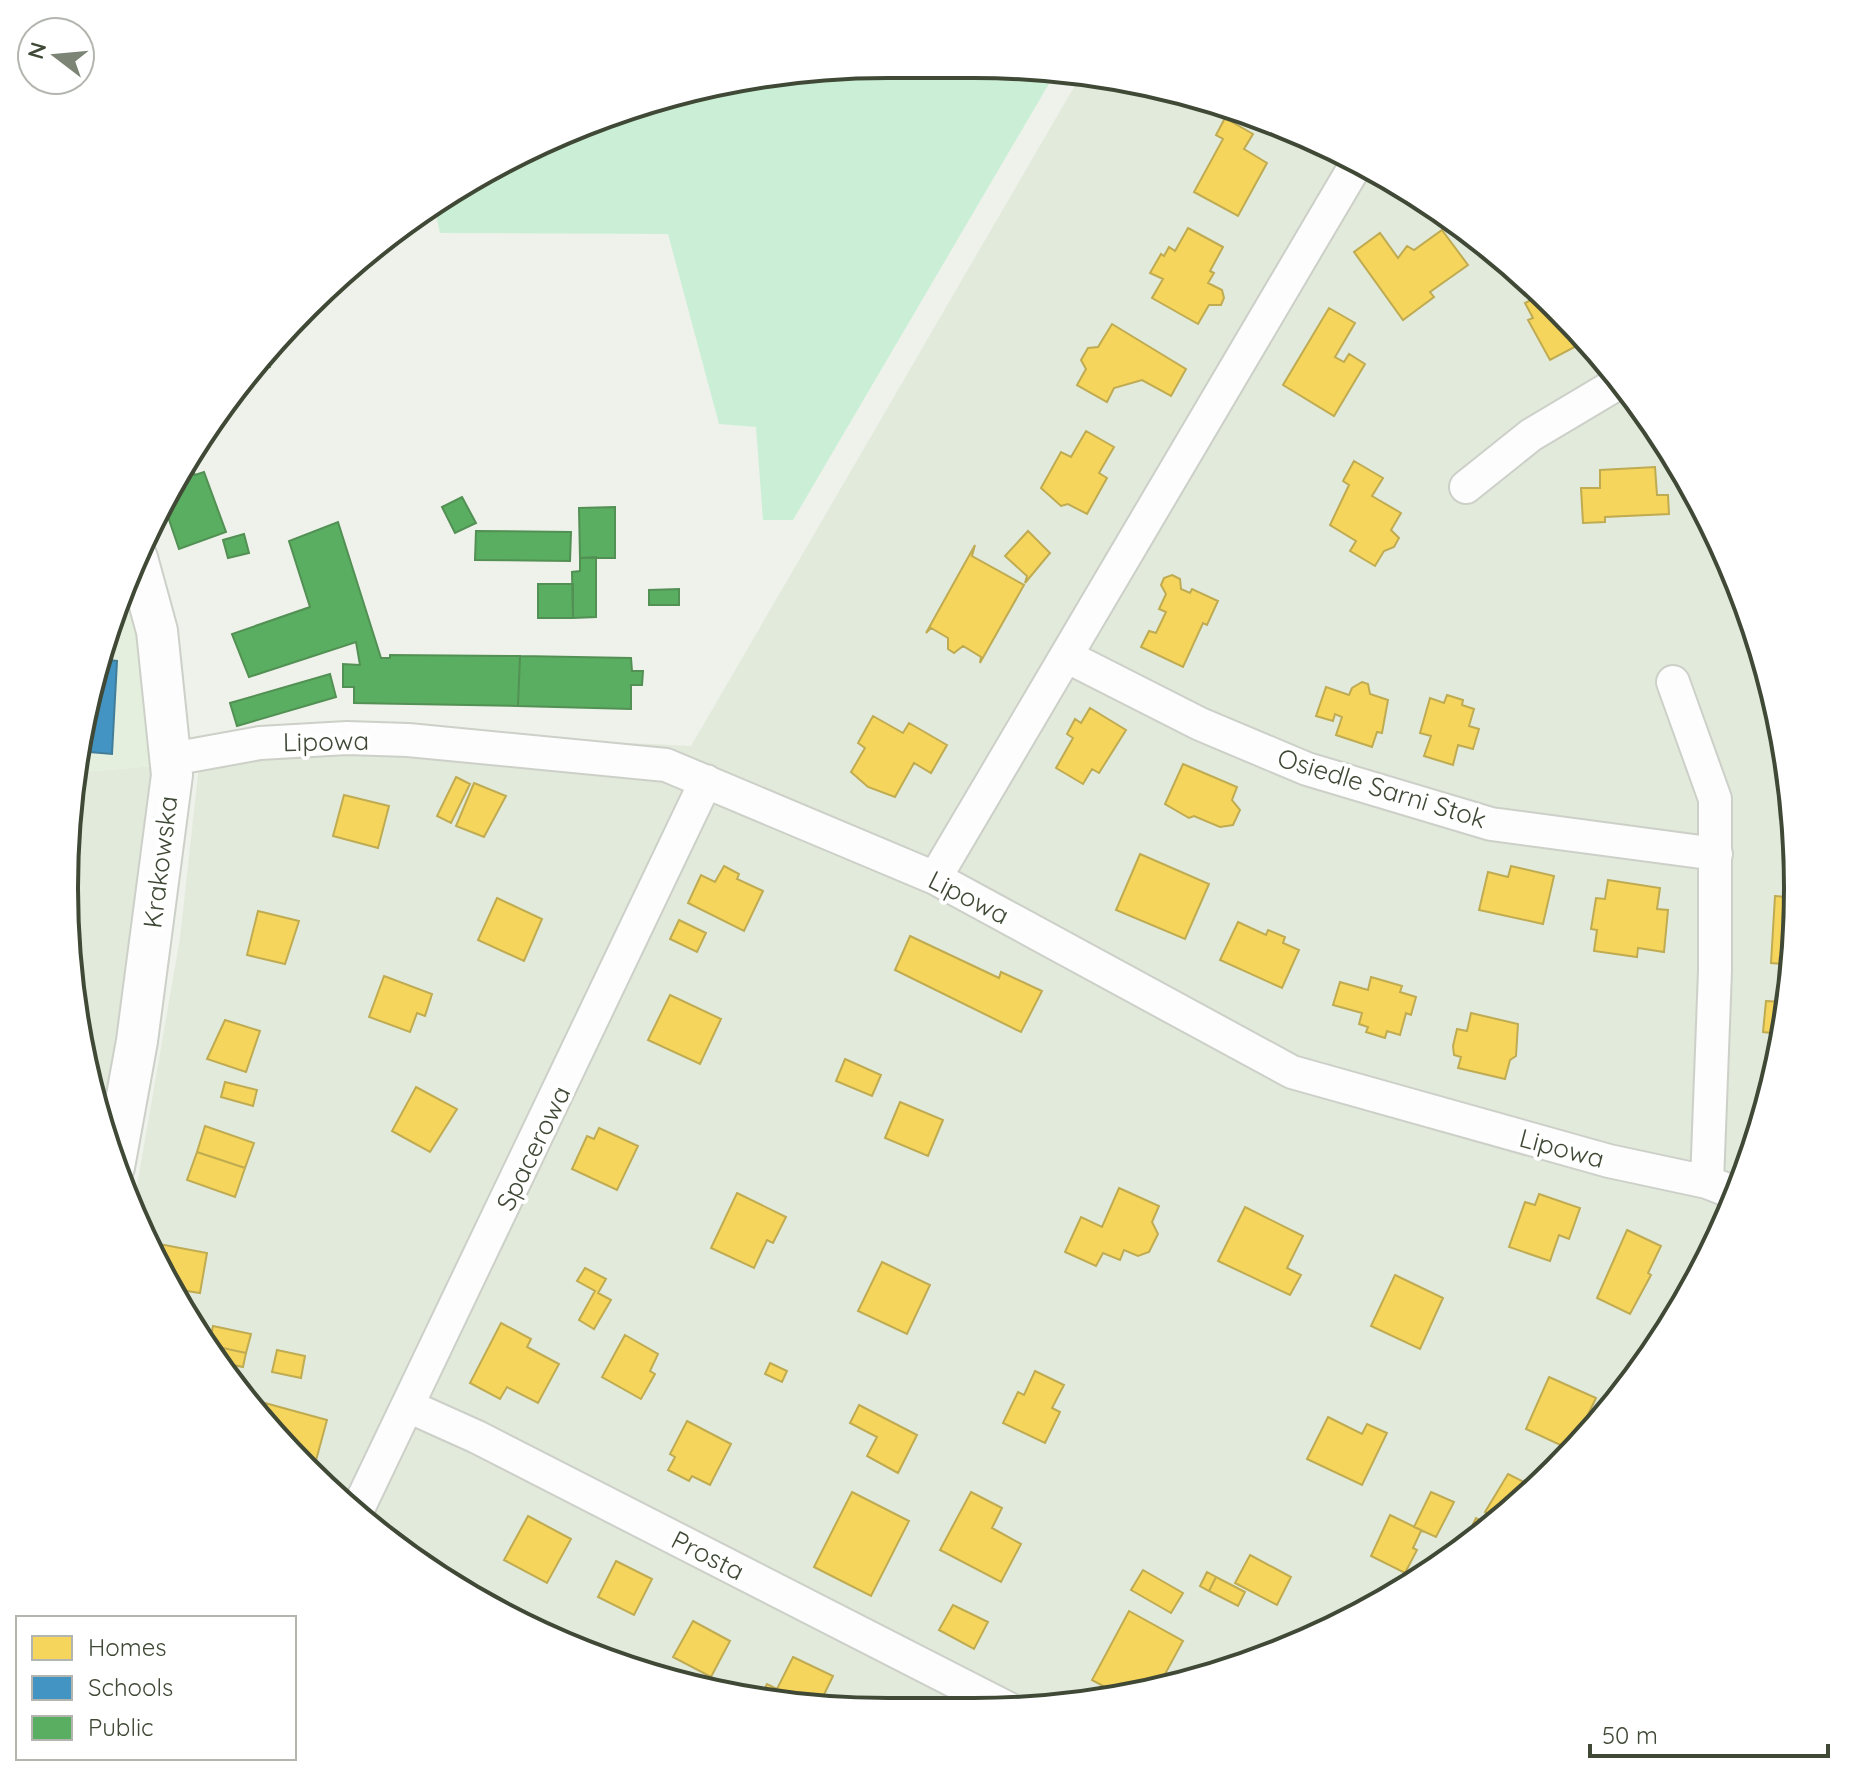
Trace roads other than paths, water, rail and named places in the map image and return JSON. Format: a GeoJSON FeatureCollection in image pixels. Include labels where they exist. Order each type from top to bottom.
{"type":"FeatureCollection","features":[{"type":"Feature","properties":{"kind":"street"},"geometry":{"type":"LineString","coordinates":[[935,878],[1351,172]]}},
{"type":"Feature","properties":{"kind":"street"},"geometry":{"type":"LineString","coordinates":[[1466,487],[1531,435],[1611,387]]}},
{"type":"Feature","properties":{"kind":"street","name":"Krakowska"},"geometry":{"type":"LineString","coordinates":[[119,1141],[137,1041],[172,759],[157,631],[142,575]]}},
{"type":"Feature","properties":{"kind":"street","name":"Osiedle Sarni Stok"},"geometry":{"type":"LineString","coordinates":[[1068,657],[1200,724],[1307,769],[1491,824],[1716,854]]}},
{"type":"Feature","properties":{"kind":"street"},"geometry":{"type":"LineString","coordinates":[[1673,682],[1715,799],[1721,1187]]}},
{"type":"Feature","properties":{"kind":"street","name":"Lipowa"},"geometry":{"type":"LineString","coordinates":[[172,759],[260,743],[347,738],[408,740],[666,765],[935,878],[1292,1072],[1609,1161],[1721,1187]]}},
{"type":"Feature","properties":{"kind":"street","name":"Spacerowa"},"geometry":{"type":"LineString","coordinates":[[361,1503],[706,781]]}},
{"type":"Feature","properties":{"kind":"street","name":"Prosta"},"geometry":{"type":"LineString","coordinates":[[408,1406],[477,1437],[987,1698]]}}]}
